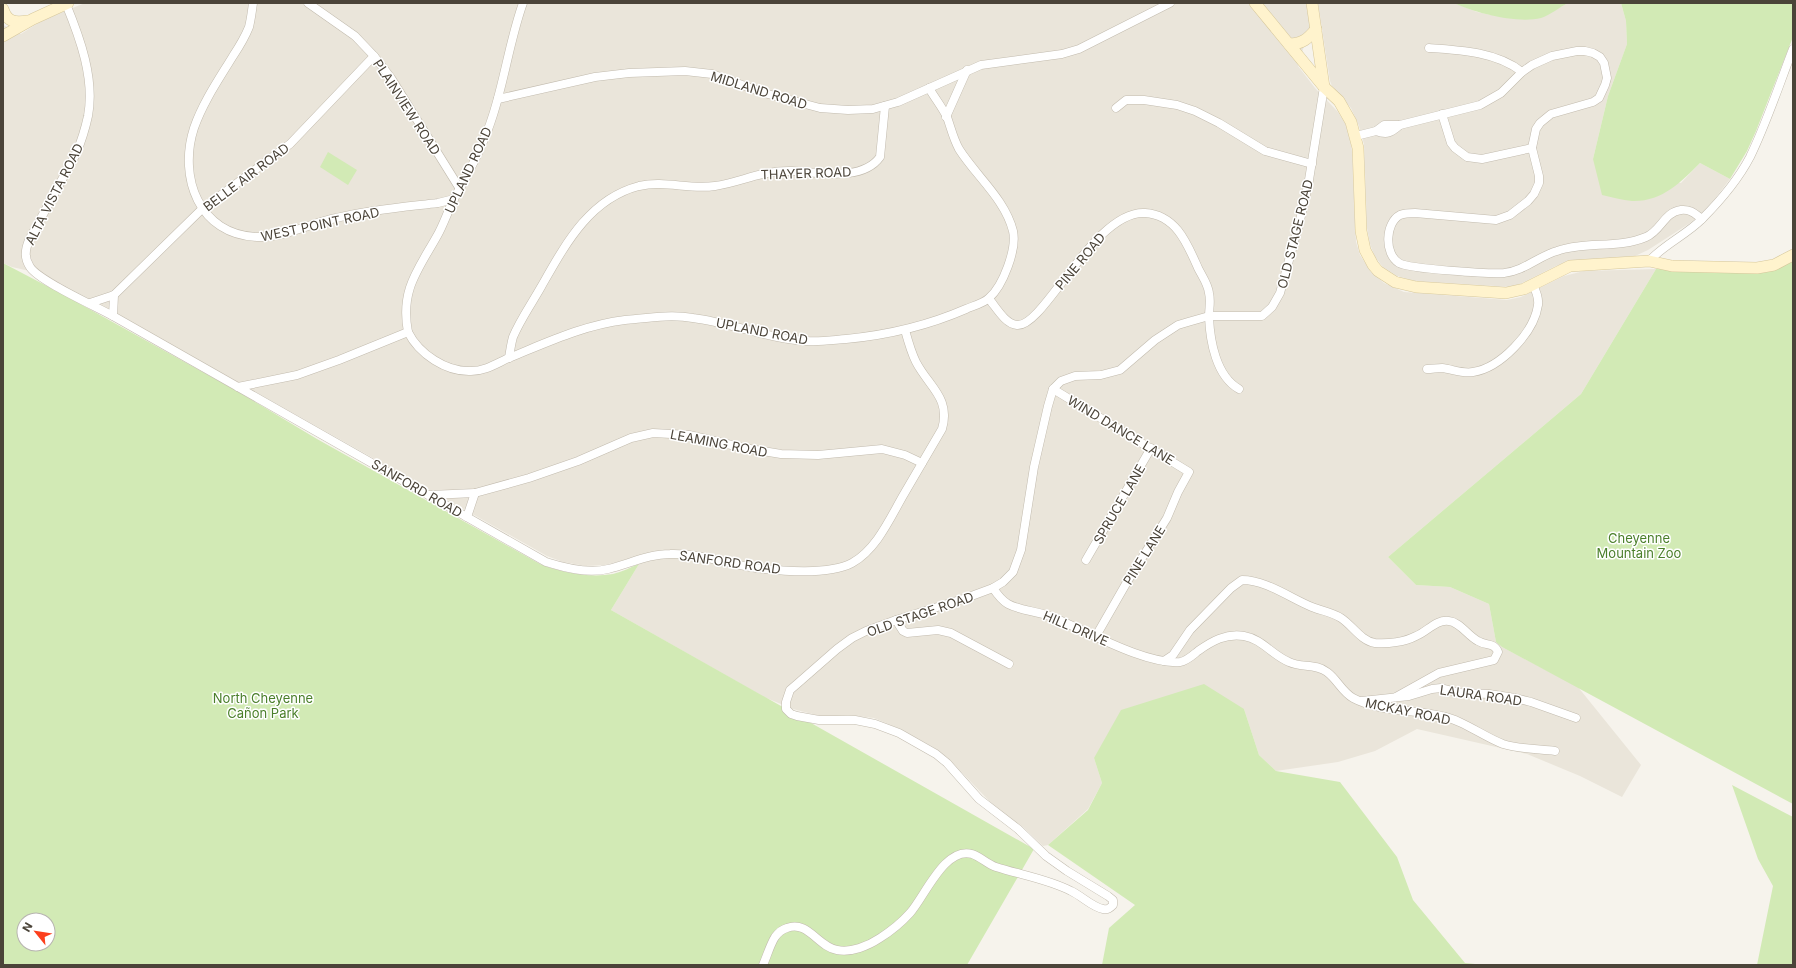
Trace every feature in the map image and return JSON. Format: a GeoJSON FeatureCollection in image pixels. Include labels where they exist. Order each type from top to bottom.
{"type":"FeatureCollection","features":[{"type":"Feature","properties":{"kind":"street"},"geometry":{"type":"LineString","coordinates":[[3,36],[31,20],[67,3]]}},
{"type":"Feature","properties":{"kind":"street","name":"ALTA VISTA ROAD"},"geometry":{"type":"LineString","coordinates":[[67,3],[78,35],[88,78],[88,116],[82,141],[76,154],[28,240],[25,256],[30,268],[35,274],[90,303],[238,387]]}},
{"type":"Feature","properties":{"kind":"street","name":"WEST POINT ROAD"},"geometry":{"type":"LineString","coordinates":[[253,3],[247,32],[204,104],[194,128],[190,144],[189,173],[195,196],[202,209],[209,217],[230,231],[247,236],[267,237],[281,235],[335,218],[438,203],[454,198]]}},
{"type":"Feature","properties":{"kind":"street","name":"PLAINVIEW ROAD"},"geometry":{"type":"LineString","coordinates":[[308,3],[355,36],[374,56],[391,78],[460,189]]}},
{"type":"Feature","properties":{"kind":"street","name":"UPLAND ROAD"},"geometry":{"type":"LineString","coordinates":[[523,3],[498,99],[479,151],[454,198],[444,223],[413,279],[406,310],[408,332],[412,340],[428,355],[445,366],[468,372],[489,368],[509,358],[586,327],[640,318],[694,318],[763,334],[806,342],[822,342],[875,336],[905,330],[940,319],[989,299]]}},
{"type":"Feature","properties":{"kind":"street","name":"MIDLAND ROAD"},"geometry":{"type":"LineString","coordinates":[[498,99],[595,77],[628,73],[685,71],[712,74],[764,93],[820,108],[848,110],[885,106],[968,70],[993,62],[1070,52],[1095,43],[1170,3]]}},
{"type":"Feature","properties":{"kind":"street"},"geometry":{"type":"LineString","coordinates":[[1255,3],[1345,111],[1356,136],[1361,231],[1365,250],[1378,271],[1395,282],[1416,287],[1506,293],[1516,292],[1533,285],[1570,266],[1649,260],[1672,266],[1757,268],[1774,265],[1793,255]]}},
{"type":"Feature","properties":{"kind":"street"},"geometry":{"type":"LineString","coordinates":[[1312,3],[1324,87]]}},
{"type":"Feature","properties":{"kind":"street"},"geometry":{"type":"LineString","coordinates":[[3,9],[8,19],[16,23],[31,20]]}},
{"type":"Feature","properties":{"kind":"street"},"geometry":{"type":"LineString","coordinates":[[1288,44],[1298,44],[1308,39],[1316,29]]}},
{"type":"Feature","properties":{"kind":"street"},"geometry":{"type":"LineString","coordinates":[[1429,48],[1461,51],[1495,58],[1511,64],[1522,72]]}},
{"type":"Feature","properties":{"kind":"street"},"geometry":{"type":"LineString","coordinates":[[1649,260],[1659,250],[1693,227],[1702,219],[1730,188],[1750,158],[1793,49]]}},
{"type":"Feature","properties":{"kind":"street"},"geometry":{"type":"LineString","coordinates":[[1356,136],[1376,131],[1385,134],[1392,132],[1400,125],[1488,102],[1501,93],[1522,72],[1542,60],[1578,51],[1593,52],[1600,57],[1606,70],[1605,85],[1599,98],[1593,102],[1551,114],[1540,123],[1536,129],[1532,148],[1539,176],[1538,188],[1528,201],[1510,215],[1496,220],[1407,213],[1395,220],[1389,232],[1389,246],[1393,258],[1398,262],[1414,267],[1504,273],[1520,269],[1557,250],[1606,245],[1646,237],[1658,230],[1667,216],[1680,210],[1693,212],[1702,219]]}},
{"type":"Feature","properties":{"kind":"street","name":"BELLE AIR ROAD"},"geometry":{"type":"LineString","coordinates":[[90,303],[114,294],[202,209],[290,144],[374,56]]}},
{"type":"Feature","properties":{"kind":"street"},"geometry":{"type":"LineString","coordinates":[[946,117],[968,70]]}},
{"type":"Feature","properties":{"kind":"street","name":"OLD STAGE ROAD"},"geometry":{"type":"LineString","coordinates":[[764,965],[775,937],[785,928],[791,926],[798,926],[806,930],[822,944],[838,950],[848,950],[876,941],[901,922],[918,904],[941,868],[955,856],[962,853],[971,854],[994,866],[1071,891],[1098,908],[1110,908],[1113,905],[1113,900],[1108,896],[1067,871],[1046,856],[1018,829],[979,799],[942,759],[912,740],[875,724],[854,720],[819,720],[797,716],[791,714],[786,709],[786,702],[790,690],[837,649],[866,631],[993,588],[1003,582],[1013,572],[1021,550],[1034,467],[1048,406],[1053,390],[1060,381],[1068,378],[1101,375],[1120,370],[1155,340],[1178,325],[1209,316],[1262,316],[1277,301],[1300,220],[1312,164],[1324,87]]}},
{"type":"Feature","properties":{"kind":"street"},"geometry":{"type":"LineString","coordinates":[[928,88],[946,117],[952,135],[959,149],[998,199],[1013,229],[1014,240],[1011,259],[999,285],[989,299]]}},
{"type":"Feature","properties":{"kind":"street"},"geometry":{"type":"LineString","coordinates":[[1116,108],[1126,100],[1144,100],[1177,105],[1195,111],[1219,123],[1265,151],[1312,164]]}},
{"type":"Feature","properties":{"kind":"street","name":"THAYER ROAD"},"geometry":{"type":"LineString","coordinates":[[509,358],[513,338],[561,252],[577,227],[603,203],[629,189],[650,184],[661,183],[703,188],[716,186],[763,173],[790,171],[823,173],[862,171],[875,163],[880,157],[885,106]]}},
{"type":"Feature","properties":{"kind":"street"},"geometry":{"type":"LineString","coordinates":[[1442,114],[1451,143],[1467,157],[1482,159],[1532,148]]}},
{"type":"Feature","properties":{"kind":"street","name":"PINE ROAD"},"geometry":{"type":"LineString","coordinates":[[989,299],[1007,321],[1016,325],[1026,322],[1034,316],[1102,233],[1126,217],[1136,213],[1145,213],[1171,222],[1185,239],[1209,290],[1211,303],[1209,316],[1216,358],[1226,378],[1239,389]]}},
{"type":"Feature","properties":{"kind":"street"},"geometry":{"type":"LineString","coordinates":[[1427,369],[1443,368],[1471,373],[1486,368],[1505,356],[1523,337],[1536,315],[1538,299],[1533,285]]}},
{"type":"Feature","properties":{"kind":"street"},"geometry":{"type":"LineString","coordinates":[[113,316],[114,294]]}},
{"type":"Feature","properties":{"kind":"street","name":"SANFORD ROAD"},"geometry":{"type":"LineString","coordinates":[[238,387],[546,562],[568,568],[607,569],[649,557],[670,554],[693,555],[762,568],[797,571],[831,570],[851,564],[860,558],[874,544],[942,429],[945,414],[944,405],[940,396],[916,362],[905,330]]}},
{"type":"Feature","properties":{"kind":"street"},"geometry":{"type":"LineString","coordinates":[[238,387],[297,375],[408,332]]}},
{"type":"Feature","properties":{"kind":"street","name":"WIND DANCE LANE"},"geometry":{"type":"LineString","coordinates":[[1053,390],[1189,472]]}},
{"type":"Feature","properties":{"kind":"street","name":"LEAMING ROAD"},"geometry":{"type":"LineString","coordinates":[[430,496],[475,493],[529,478],[631,438],[653,433],[689,435],[744,448],[780,454],[818,455],[882,449],[905,455],[922,463]]}},
{"type":"Feature","properties":{"kind":"street","name":"SPRUCE LANE"},"geometry":{"type":"LineString","coordinates":[[1086,560],[1151,448]]}},
{"type":"Feature","properties":{"kind":"street","name":"PINE LANE"},"geometry":{"type":"LineString","coordinates":[[1096,636],[1131,575],[1160,532],[1189,472]]}},
{"type":"Feature","properties":{"kind":"street"},"geometry":{"type":"LineString","coordinates":[[467,517],[475,493]]}},
{"type":"Feature","properties":{"kind":"street"},"geometry":{"type":"LineString","coordinates":[[1164,661],[1173,655],[1190,630],[1231,588],[1242,580],[1248,580],[1276,590],[1313,608],[1334,614],[1343,619],[1355,631],[1373,642],[1408,640],[1418,636],[1434,625],[1449,621],[1458,624],[1480,643],[1492,644],[1496,647],[1498,652],[1494,660],[1439,673],[1396,696]]}},
{"type":"Feature","properties":{"kind":"street","name":"HILL DRIVE"},"geometry":{"type":"LineString","coordinates":[[993,588],[1000,597],[1013,606],[1052,616],[1145,656],[1164,661]]}},
{"type":"Feature","properties":{"kind":"street"},"geometry":{"type":"LineString","coordinates":[[896,620],[903,631],[907,633],[944,631],[1009,664]]}},
{"type":"Feature","properties":{"kind":"street","name":"MCKAY ROAD"},"geometry":{"type":"LineString","coordinates":[[1164,661],[1181,662],[1190,658],[1213,641],[1224,636],[1245,636],[1264,644],[1289,662],[1296,665],[1311,666],[1327,672],[1346,692],[1361,702],[1371,706],[1443,716],[1464,724],[1510,746],[1555,751]]}},
{"type":"Feature","properties":{"kind":"street","name":"LAURA ROAD"},"geometry":{"type":"LineString","coordinates":[[1361,702],[1396,696],[1409,696],[1432,689],[1441,688],[1460,693],[1489,694],[1515,698],[1576,718]]}},
{"type":"Feature","properties":{"kind":"shaded area"},"geometry":{"type":"Polygon","coordinates":[[[85,3],[1308,3],[1310,26],[1298,66],[1315,88],[1338,112],[1346,125],[1350,136],[1352,151],[1356,242],[1360,255],[1371,272],[1384,283],[1404,292],[1507,300],[1521,297],[1564,276],[1584,271],[1656,269],[1581,394],[1388,557],[1416,585],[1450,587],[1489,604],[1496,642],[1502,647],[1578,687],[1641,765],[1622,797],[1580,776],[1527,754],[1417,729],[1375,751],[1338,762],[1276,771],[1259,755],[1244,709],[1094,758],[1102,783],[1088,809],[1048,845],[1043,846],[1023,827],[995,807],[948,758],[933,747],[900,729],[874,718],[848,715],[824,717],[793,709],[764,697],[611,610],[639,564],[639,556],[605,565],[586,566],[563,562],[547,556],[119,315],[43,274],[12,267],[3,263],[3,25],[21,34],[43,20],[85,3]]]}},
{"type":"Feature","properties":{"kind":"shaded area"},"geometry":{"type":"Polygon","coordinates":[[[1318,3],[1454,3],[1477,12],[1491,15],[1541,17],[1568,3],[1621,3],[1626,21],[1627,44],[1608,96],[1593,159],[1681,183],[1700,163],[1730,179],[1707,209],[1690,223],[1648,250],[1635,256],[1573,261],[1556,266],[1511,287],[1415,281],[1397,276],[1383,267],[1375,257],[1370,244],[1367,228],[1364,144],[1359,126],[1351,108],[1332,86],[1330,81],[1318,3]]]}},
{"type":"Feature","properties":{"kind":"green space"},"geometry":{"type":"Polygon","coordinates":[[[1454,3],[1568,3],[1541,18],[1521,20],[1485,14],[1454,3]]]}},
{"type":"Feature","properties":{"kind":"green space"},"geometry":{"type":"Polygon","coordinates":[[[1621,3],[1793,3],[1793,37],[1756,131],[1747,151],[1730,179],[1700,163],[1670,190],[1653,198],[1632,201],[1602,195],[1593,159],[1608,96],[1627,44],[1626,21],[1621,3]]]}},
{"type":"Feature","properties":{"kind":"green space"},"geometry":{"type":"Polygon","coordinates":[[[328,152],[357,170],[348,185],[320,167],[328,152]]]}},
{"type":"Feature","properties":{"kind":"green space","name":"Cheyenne Mountain Zoo"},"geometry":{"type":"Polygon","coordinates":[[[1793,261],[1793,804],[1502,647],[1496,642],[1489,604],[1450,587],[1416,585],[1388,557],[1581,394],[1656,269],[1765,272],[1775,270],[1793,261]]]}},
{"type":"Feature","properties":{"kind":"green space","name":"North Cheyenne Cañon Park"},"geometry":{"type":"Polygon","coordinates":[[[3,263],[64,295],[235,390],[317,439],[540,564],[576,574],[604,575],[623,571],[639,564],[611,610],[1034,849],[967,965],[3,965],[3,263]]]}},
{"type":"Feature","properties":{"kind":"green space"},"geometry":{"type":"Polygon","coordinates":[[[1204,684],[1244,709],[1259,755],[1276,771],[1340,782],[1397,857],[1413,900],[1465,963],[1485,965],[1102,965],[1109,928],[1135,905],[1048,845],[1088,810],[1102,783],[1094,758],[1121,710],[1204,684]]]}},
{"type":"Feature","properties":{"kind":"green space"},"geometry":{"type":"Polygon","coordinates":[[[1732,785],[1793,817],[1793,965],[1757,965],[1773,886],[1758,859],[1732,785]]]}}]}
